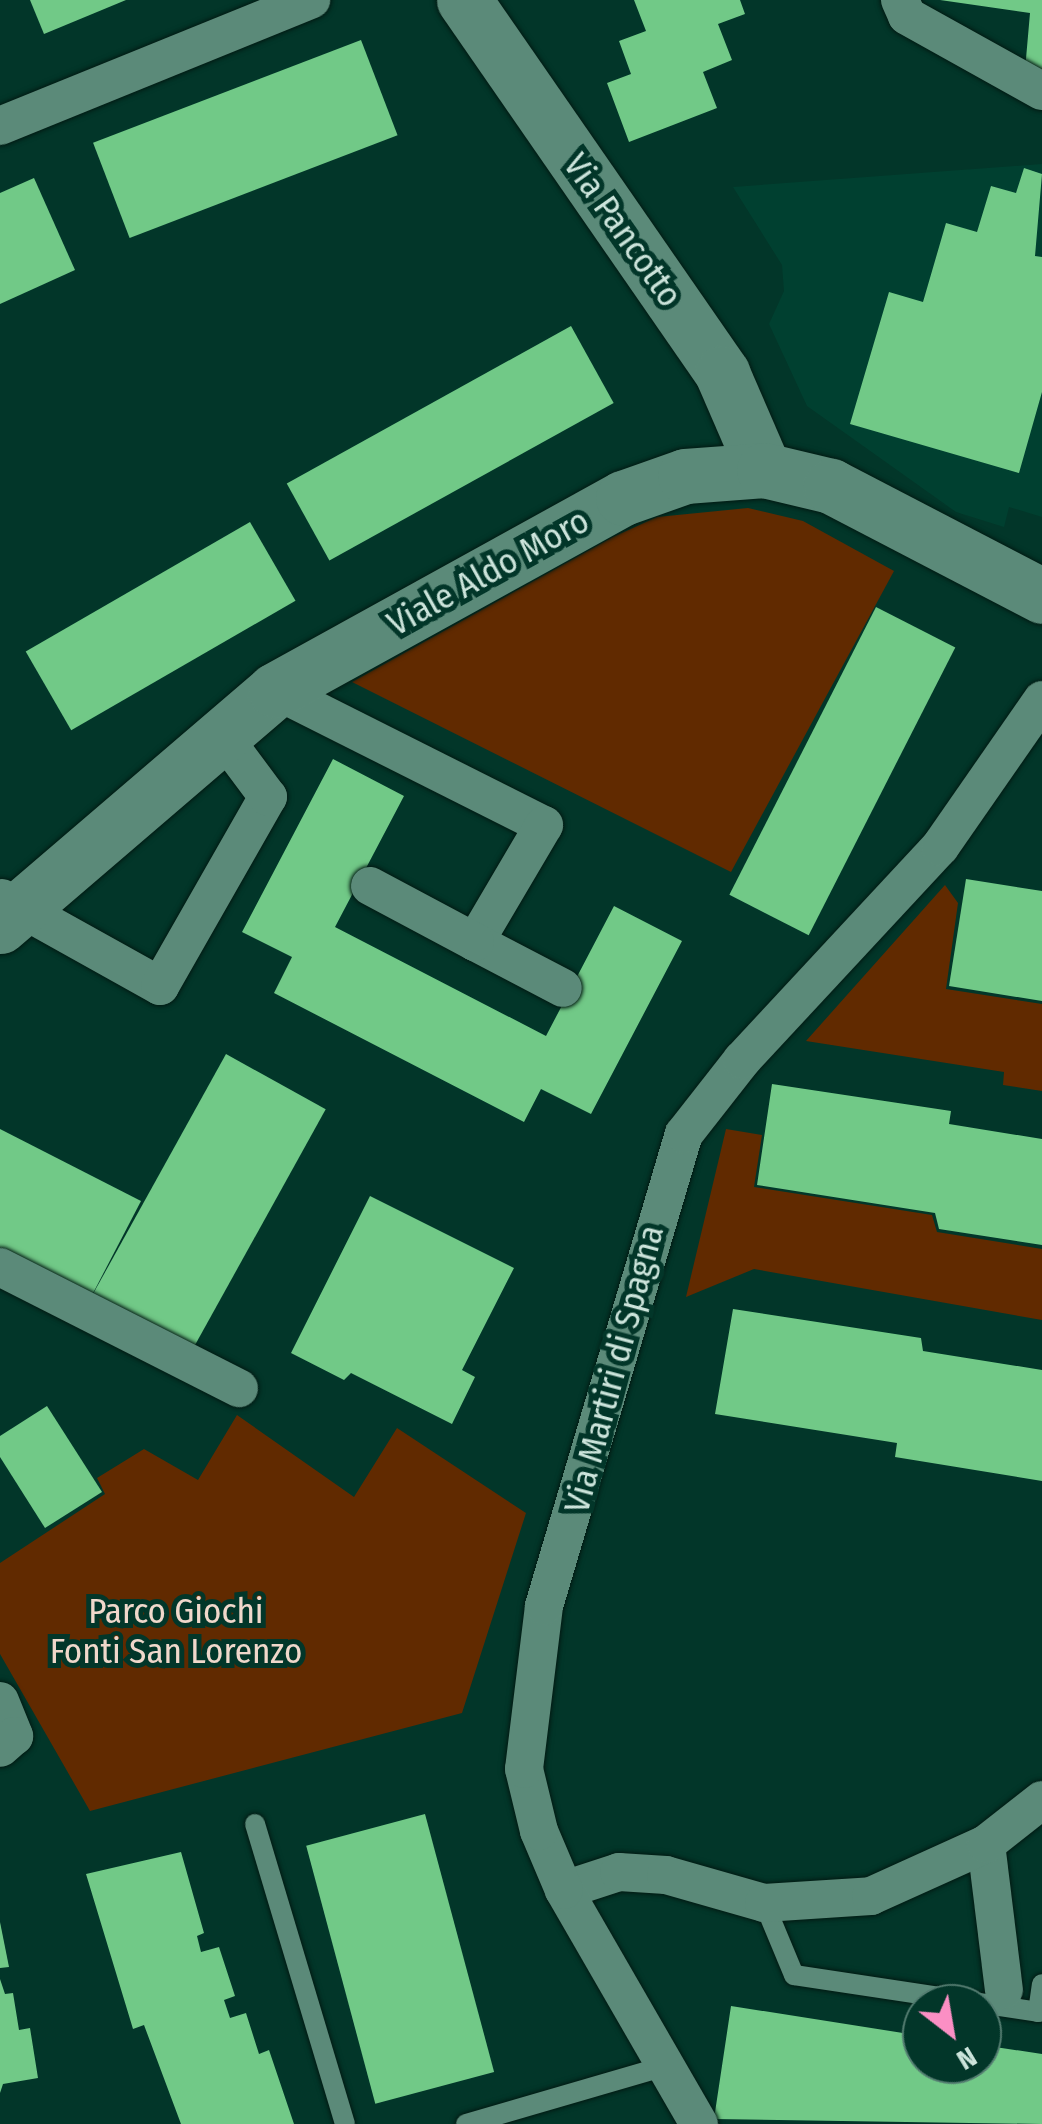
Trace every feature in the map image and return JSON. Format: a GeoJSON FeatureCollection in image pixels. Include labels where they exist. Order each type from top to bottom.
{"type":"FeatureCollection","features":[{"type":"Feature","properties":{"kind":"street"},"geometry":{"type":"LineString","coordinates":[[0,126],[311,0]]}},
{"type":"Feature","properties":{"kind":"street","name":"Via Pancotto"},"geometry":{"type":"LineString","coordinates":[[464,0],[722,373],[764,470]]}},
{"type":"Feature","properties":{"kind":"street"},"geometry":{"type":"LineString","coordinates":[[900,0],[907,16],[1042,91]]}},
{"type":"Feature","properties":{"kind":"street","name":"Viale Aldo Moro"},"geometry":{"type":"LineString","coordinates":[[6,911],[275,690],[623,498],[686,476],[764,470],[831,486],[1042,596]]}},
{"type":"Feature","properties":{"kind":"street"},"geometry":{"type":"LineString","coordinates":[[275,690],[544,825],[475,942]]}},
{"type":"Feature","properties":{"kind":"street","name":"Via Martiri di Spagna"},"geometry":{"type":"LineString","coordinates":[[699,2124],[564,1890],[540,1831],[524,1769],[531,1684],[544,1606],[580,1504],[658,1205],[684,1134],[742,1060],[940,847],[1042,700]]}},
{"type":"Feature","properties":{"kind":"street"},"geometry":{"type":"LineString","coordinates":[[6,911],[160,986],[268,797],[221,734]]}},
{"type":"Feature","properties":{"kind":"street"},"geometry":{"type":"LineString","coordinates":[[370,886],[563,988]]}},
{"type":"Feature","properties":{"kind":"street"},"geometry":{"type":"LineString","coordinates":[[0,1267],[239,1388]]}},
{"type":"Feature","properties":{"kind":"street"},"geometry":{"type":"LineString","coordinates":[[0,1701],[14,1736],[0,1748]]}},
{"type":"Feature","properties":{"kind":"street"},"geometry":{"type":"LineString","coordinates":[[564,1890],[620,1872],[666,1874],[764,1903],[871,1896],[986,1844],[1042,1800]]}},
{"type":"Feature","properties":{"kind":"street"},"geometry":{"type":"LineString","coordinates":[[986,1844],[1004,1990]]}},
{"type":"Feature","properties":{"kind":"lane"},"geometry":{"type":"LineString","coordinates":[[255,1824],[345,2124]]}},
{"type":"Feature","properties":{"kind":"lane"},"geometry":{"type":"LineString","coordinates":[[764,1903],[794,1975],[1038,2012],[1042,1984]]}},
{"type":"Feature","properties":{"kind":"lane"},"geometry":{"type":"LineString","coordinates":[[466,2124],[666,2066]]}},
{"type":"Feature","properties":{"kind":"shaded area"},"geometry":{"type":"Polygon","coordinates":[[[1042,164],[1042,517],[1009,507],[1004,527],[956,512],[807,406],[769,324],[784,291],[782,265],[733,187],[1042,164]]]}},
{"type":"Feature","properties":{"kind":"green space"},"geometry":{"type":"Polygon","coordinates":[[[748,508],[803,521],[894,571],[731,872],[352,682],[613,537],[657,517],[748,508]]]}},
{"type":"Feature","properties":{"kind":"green space"},"geometry":{"type":"Polygon","coordinates":[[[945,885],[958,903],[946,989],[1042,1004],[1042,1091],[1003,1085],[1004,1072],[806,1041],[945,885]]]}},
{"type":"Feature","properties":{"kind":"green space"},"geometry":{"type":"Polygon","coordinates":[[[726,1129],[762,1135],[754,1187],[932,1215],[937,1232],[1042,1249],[1042,1320],[754,1269],[686,1297],[726,1129]]]}},
{"type":"Feature","properties":{"kind":"green space","name":"Parco Giochi Fonti San Lorenzo"},"geometry":{"type":"Polygon","coordinates":[[[237,1415],[354,1497],[397,1428],[526,1513],[462,1713],[90,1811],[0,1654],[0,1563],[105,1494],[97,1478],[144,1449],[198,1480],[237,1415]]]}},
{"type":"Feature","properties":{"kind":"building"},"geometry":{"type":"Polygon","coordinates":[[[30,0],[126,0],[44,34],[30,0]]]}},
{"type":"Feature","properties":{"kind":"building"},"geometry":{"type":"Polygon","coordinates":[[[634,0],[740,0],[745,14],[718,24],[732,60],[703,72],[717,108],[629,142],[607,83],[631,74],[619,41],[646,31],[634,0]]]}},
{"type":"Feature","properties":{"kind":"building"},"geometry":{"type":"Polygon","coordinates":[[[940,0],[1042,0],[1042,71],[1025,70],[1030,13],[940,0]]]}},
{"type":"Feature","properties":{"kind":"building"},"geometry":{"type":"Polygon","coordinates":[[[361,40],[398,135],[130,238],[93,143],[361,40]]]}},
{"type":"Feature","properties":{"kind":"building"},"geometry":{"type":"Polygon","coordinates":[[[1024,168],[1042,174],[1035,256],[1042,257],[1042,392],[1019,473],[850,424],[889,292],[923,302],[946,223],[977,232],[991,186],[1016,193],[1024,168]]]}},
{"type":"Feature","properties":{"kind":"building"},"geometry":{"type":"Polygon","coordinates":[[[34,178],[75,270],[0,304],[0,193],[34,178]]]}},
{"type":"Feature","properties":{"kind":"building"},"geometry":{"type":"Polygon","coordinates":[[[571,326],[614,403],[329,561],[287,484],[571,326]]]}},
{"type":"Feature","properties":{"kind":"building"},"geometry":{"type":"Polygon","coordinates":[[[250,522],[296,601],[71,730],[26,652],[250,522]]]}},
{"type":"Feature","properties":{"kind":"building"},"geometry":{"type":"Polygon","coordinates":[[[876,607],[955,647],[809,935],[729,895],[876,607]]]}},
{"type":"Feature","properties":{"kind":"building"},"geometry":{"type":"Polygon","coordinates":[[[333,759],[404,796],[335,927],[546,1036],[614,906],[682,941],[591,1114],[541,1089],[524,1122],[274,993],[292,957],[242,932],[333,759]]]}},
{"type":"Feature","properties":{"kind":"building"},"geometry":{"type":"Polygon","coordinates":[[[966,879],[1042,891],[1042,1001],[949,986],[966,879]]]}},
{"type":"Feature","properties":{"kind":"building"},"geometry":{"type":"Polygon","coordinates":[[[226,1054],[326,1109],[192,1350],[93,1295],[226,1054]]]}},
{"type":"Feature","properties":{"kind":"building"},"geometry":{"type":"Polygon","coordinates":[[[772,1084],[951,1111],[949,1124],[1042,1139],[1042,1245],[939,1229],[935,1213],[757,1185],[772,1084]]]}},
{"type":"Feature","properties":{"kind":"building"},"geometry":{"type":"Polygon","coordinates":[[[0,1129],[141,1201],[90,1299],[0,1252],[0,1129]]]}},
{"type":"Feature","properties":{"kind":"building"},"geometry":{"type":"Polygon","coordinates":[[[370,1196],[514,1268],[462,1370],[475,1377],[452,1424],[351,1373],[344,1380],[291,1353],[370,1196]]]}},
{"type":"Feature","properties":{"kind":"building"},"geometry":{"type":"Polygon","coordinates":[[[733,1309],[921,1338],[923,1351],[1042,1370],[1042,1481],[895,1457],[897,1443],[715,1414],[733,1309]]]}},
{"type":"Feature","properties":{"kind":"building"},"geometry":{"type":"Polygon","coordinates":[[[47,1406],[102,1492],[45,1528],[0,1457],[0,1436],[47,1406]]]}},
{"type":"Feature","properties":{"kind":"building"},"geometry":{"type":"Polygon","coordinates":[[[425,1814],[494,2072],[375,2104],[306,1846],[425,1814]]]}},
{"type":"Feature","properties":{"kind":"building"},"geometry":{"type":"Polygon","coordinates":[[[181,1852],[204,1933],[197,1936],[201,1952],[219,1947],[235,1996],[224,2000],[230,2018],[246,2013],[259,2054],[269,2050],[294,2124],[181,2124],[144,2025],[133,2029],[86,1874],[181,1852]]]}},
{"type":"Feature","properties":{"kind":"building"},"geometry":{"type":"Polygon","coordinates":[[[0,1922],[9,1967],[0,1968],[0,1922]]]}},
{"type":"Feature","properties":{"kind":"building"},"geometry":{"type":"Polygon","coordinates":[[[0,1979],[5,1994],[13,1993],[19,2030],[30,2028],[38,2078],[3,2084],[0,2093],[0,1979]]]}},
{"type":"Feature","properties":{"kind":"building"},"geometry":{"type":"Polygon","coordinates":[[[731,2006],[902,2033],[902,2084],[1002,2084],[1002,2048],[1042,2054],[1042,2124],[714,2119],[731,2006]]]}}]}
